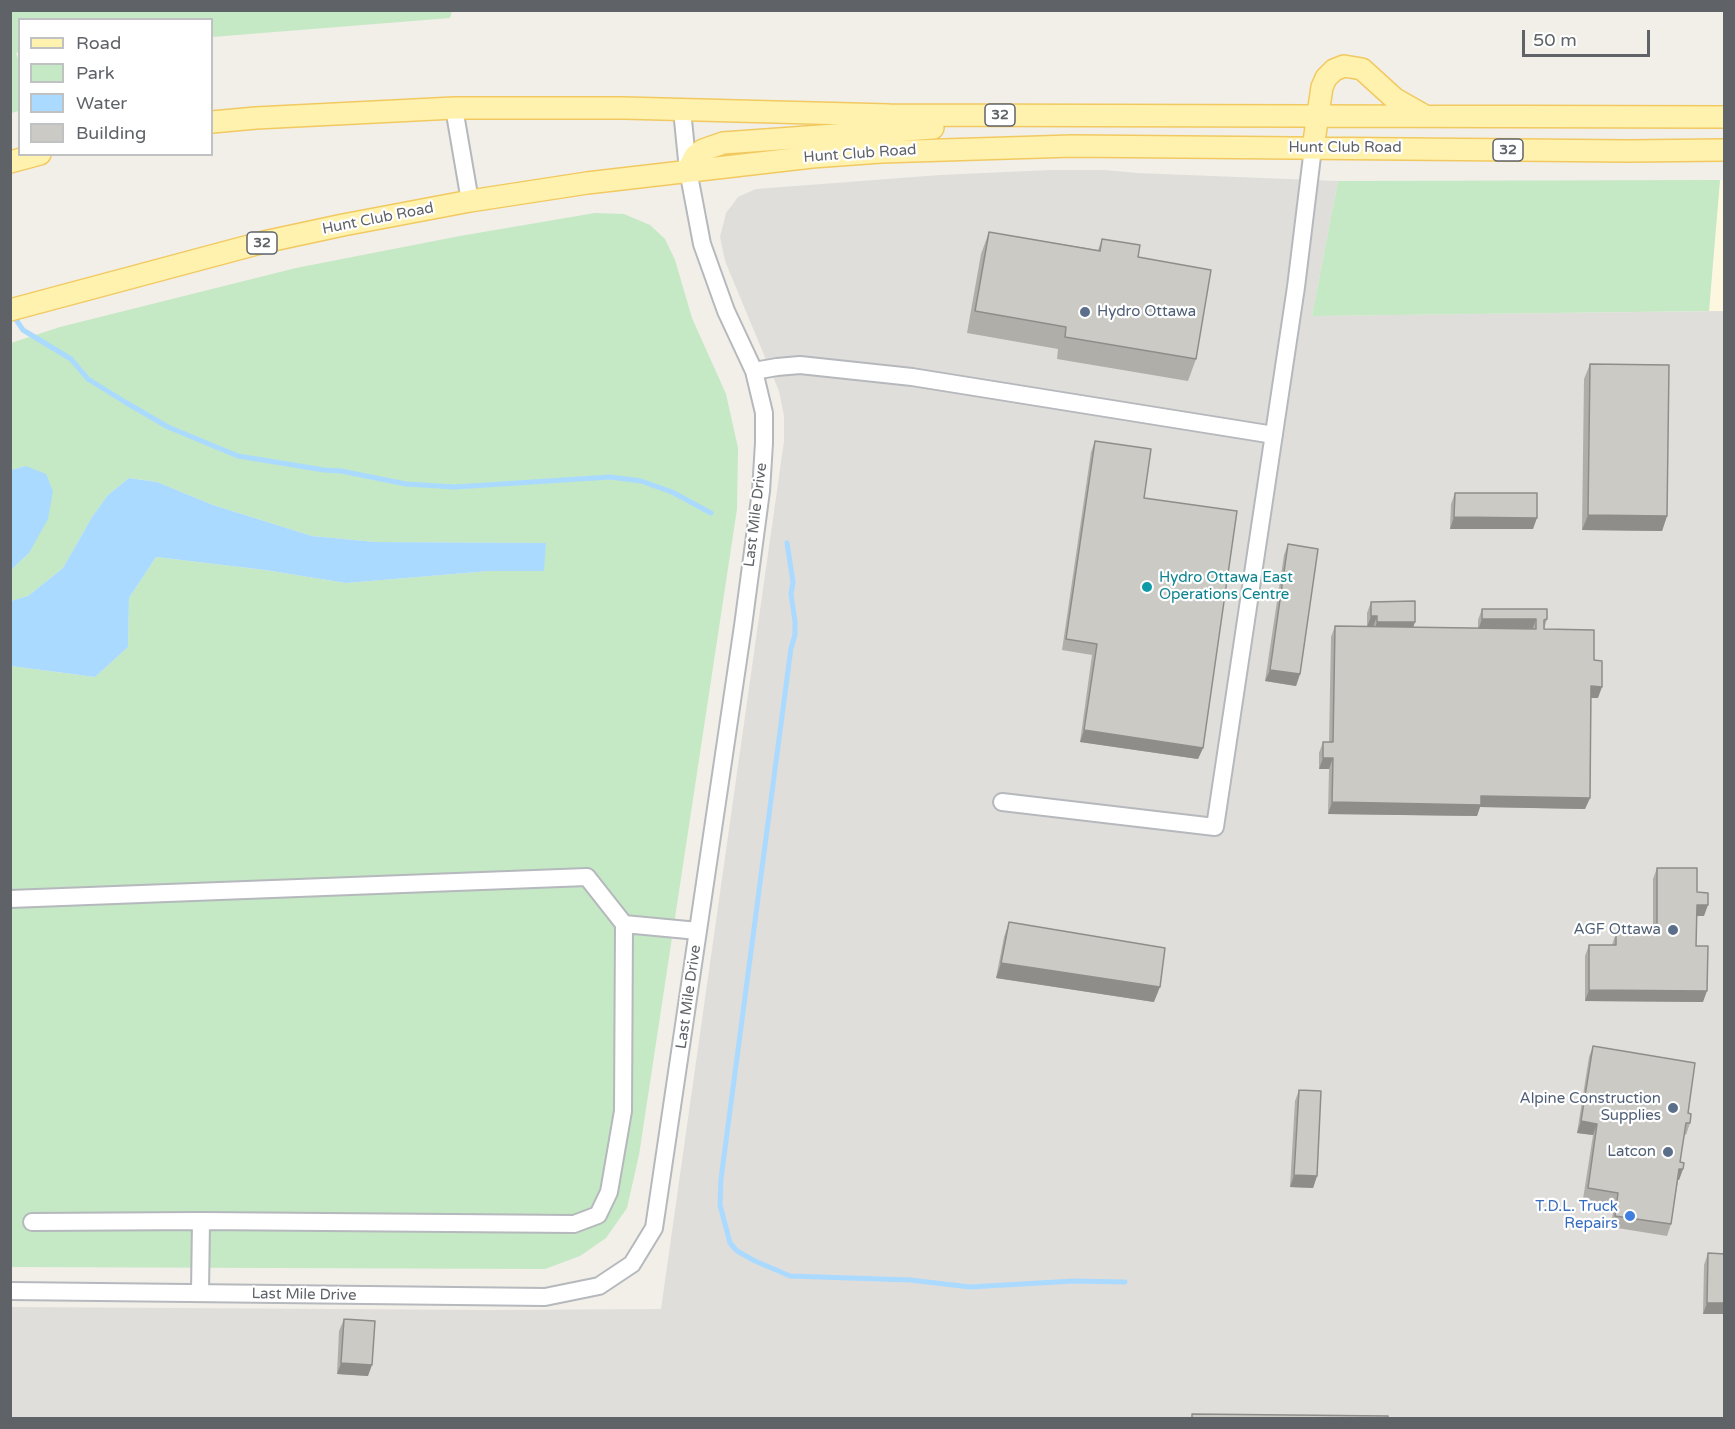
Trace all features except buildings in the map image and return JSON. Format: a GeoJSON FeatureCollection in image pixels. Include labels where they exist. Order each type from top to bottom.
{"type":"FeatureCollection","features":[{"type":"Feature","properties":{"kind":"main road"},"geometry":{"type":"LineString","coordinates":[[1313,148],[1322,87],[1326,78],[1334,70],[1344,66],[1362,69],[1395,99],[1428,117]]}},
{"type":"Feature","properties":{"kind":"main road","name":"Hunt Club Road"},"geometry":{"type":"LineString","coordinates":[[213,122],[454,108],[889,115],[1725,117]]}},
{"type":"Feature","properties":{"kind":"main road"},"geometry":{"type":"LineString","coordinates":[[688,170],[695,156],[703,150],[723,143],[1060,122],[1084,116]]}},
{"type":"Feature","properties":{"kind":"main road","name":"Hunt Club Road"},"geometry":{"type":"LineString","coordinates":[[10,310],[264,242],[470,201],[688,170],[812,157],[969,148],[1072,146],[1725,150]]}},
{"type":"Feature","properties":{"kind":"main road"},"geometry":{"type":"LineString","coordinates":[[10,162],[32,156]]}},
{"type":"Feature","properties":{"kind":"street"},"geometry":{"type":"LineString","coordinates":[[454,108],[470,201]]}},
{"type":"Feature","properties":{"kind":"street","name":"Last Mile Drive"},"geometry":{"type":"LineString","coordinates":[[10,1291],[545,1297],[599,1286],[632,1264],[654,1228],[761,491],[764,413],[754,371],[713,279],[702,244],[688,170],[682,110]]}},
{"type":"Feature","properties":{"kind":"street"},"geometry":{"type":"LineString","coordinates":[[1002,802],[1215,827],[1299,265],[1313,148]]}},
{"type":"Feature","properties":{"kind":"street"},"geometry":{"type":"LineString","coordinates":[[754,371],[800,365],[912,377],[1274,435]]}},
{"type":"Feature","properties":{"kind":"street"},"geometry":{"type":"LineString","coordinates":[[10,899],[586,877],[624,924],[623,1111],[609,1192],[598,1215],[574,1224],[32,1222]]}},
{"type":"Feature","properties":{"kind":"street"},"geometry":{"type":"LineString","coordinates":[[624,924],[698,931]]}},
{"type":"Feature","properties":{"kind":"street"},"geometry":{"type":"LineString","coordinates":[[200,1293],[201,1221]]}},
{"type":"Feature","properties":{"kind":"shaded area"},"geometry":{"type":"Polygon","coordinates":[[[1105,170],[1338,181],[1312,316],[1724,311],[1724,1418],[11,1418],[11,1307],[661,1309],[784,441],[784,416],[779,391],[725,261],[720,237],[726,213],[738,197],[756,189],[940,175],[1105,170]]]}},
{"type":"Feature","properties":{"kind":"shaded area"},"geometry":{"type":"Polygon","coordinates":[[[1720,180],[1724,180],[1724,311],[1709,311],[1720,180]]]}},
{"type":"Feature","properties":{"kind":"green space"},"geometry":{"type":"Polygon","coordinates":[[[11,10],[452,10],[450,18],[213,37],[213,18],[18,18],[18,52],[16,53],[18,111],[11,113],[11,10]]]}},
{"type":"Feature","properties":{"kind":"green space"},"geometry":{"type":"Polygon","coordinates":[[[1720,180],[1709,311],[1312,316],[1338,181],[1720,180]]]}},
{"type":"Feature","properties":{"kind":"green space"},"geometry":{"type":"Polygon","coordinates":[[[595,213],[624,214],[650,225],[665,239],[675,260],[692,318],[726,394],[738,448],[737,509],[639,1155],[627,1208],[606,1238],[580,1256],[545,1269],[11,1267],[11,666],[95,677],[128,647],[129,598],[156,557],[265,570],[346,583],[489,571],[543,571],[546,543],[375,542],[312,536],[213,505],[157,482],[129,478],[108,495],[92,517],[63,568],[28,596],[11,601],[11,570],[29,553],[26,466],[11,470],[11,343],[60,327],[296,268],[460,236],[595,213]]]}},
{"type":"Feature","properties":{"kind":"water"},"geometry":{"type":"Polygon","coordinates":[[[26,466],[46,474],[53,491],[48,519],[29,553],[11,570],[11,470],[26,466]]]}},
{"type":"Feature","properties":{"kind":"water"},"geometry":{"type":"Polygon","coordinates":[[[129,478],[157,482],[213,505],[312,536],[375,542],[546,543],[544,571],[489,571],[346,583],[265,570],[156,557],[129,598],[128,647],[95,677],[11,666],[11,601],[28,596],[63,568],[92,517],[108,495],[129,478]]]}},
{"type":"Feature","properties":{"kind":"waterway"},"geometry":{"type":"LineString","coordinates":[[13,315],[23,330],[71,359],[88,379],[168,427],[238,456],[341,471],[406,484],[455,487],[610,477],[641,481],[672,492],[711,513]]}},
{"type":"Feature","properties":{"kind":"waterway"},"geometry":{"type":"LineString","coordinates":[[787,543],[793,582],[791,594],[795,635],[791,648],[721,1179],[720,1205],[730,1243],[737,1251],[755,1261],[790,1276],[910,1280],[970,1287],[1074,1281],[1125,1282]]}},
{"type":"Feature","properties":{"kind":"place","name":"Hydro Ottawa"},"geometry":{"type":"Point","coordinates":[1085,312]}},
{"type":"Feature","properties":{"kind":"place","name":"Hydro Ottawa East Operations Centre"},"geometry":{"type":"Point","coordinates":[1147,587]}},
{"type":"Feature","properties":{"kind":"place","name":"AGF Ottawa"},"geometry":{"type":"Point","coordinates":[1673,930]}},
{"type":"Feature","properties":{"kind":"place","name":"Alpine Construction Supplies"},"geometry":{"type":"Point","coordinates":[1673,1108]}},
{"type":"Feature","properties":{"kind":"place","name":"Latcon"},"geometry":{"type":"Point","coordinates":[1668,1152]}},
{"type":"Feature","properties":{"kind":"place","name":"T.D.L. Truck Repairs"},"geometry":{"type":"Point","coordinates":[1630,1216]}}]}
